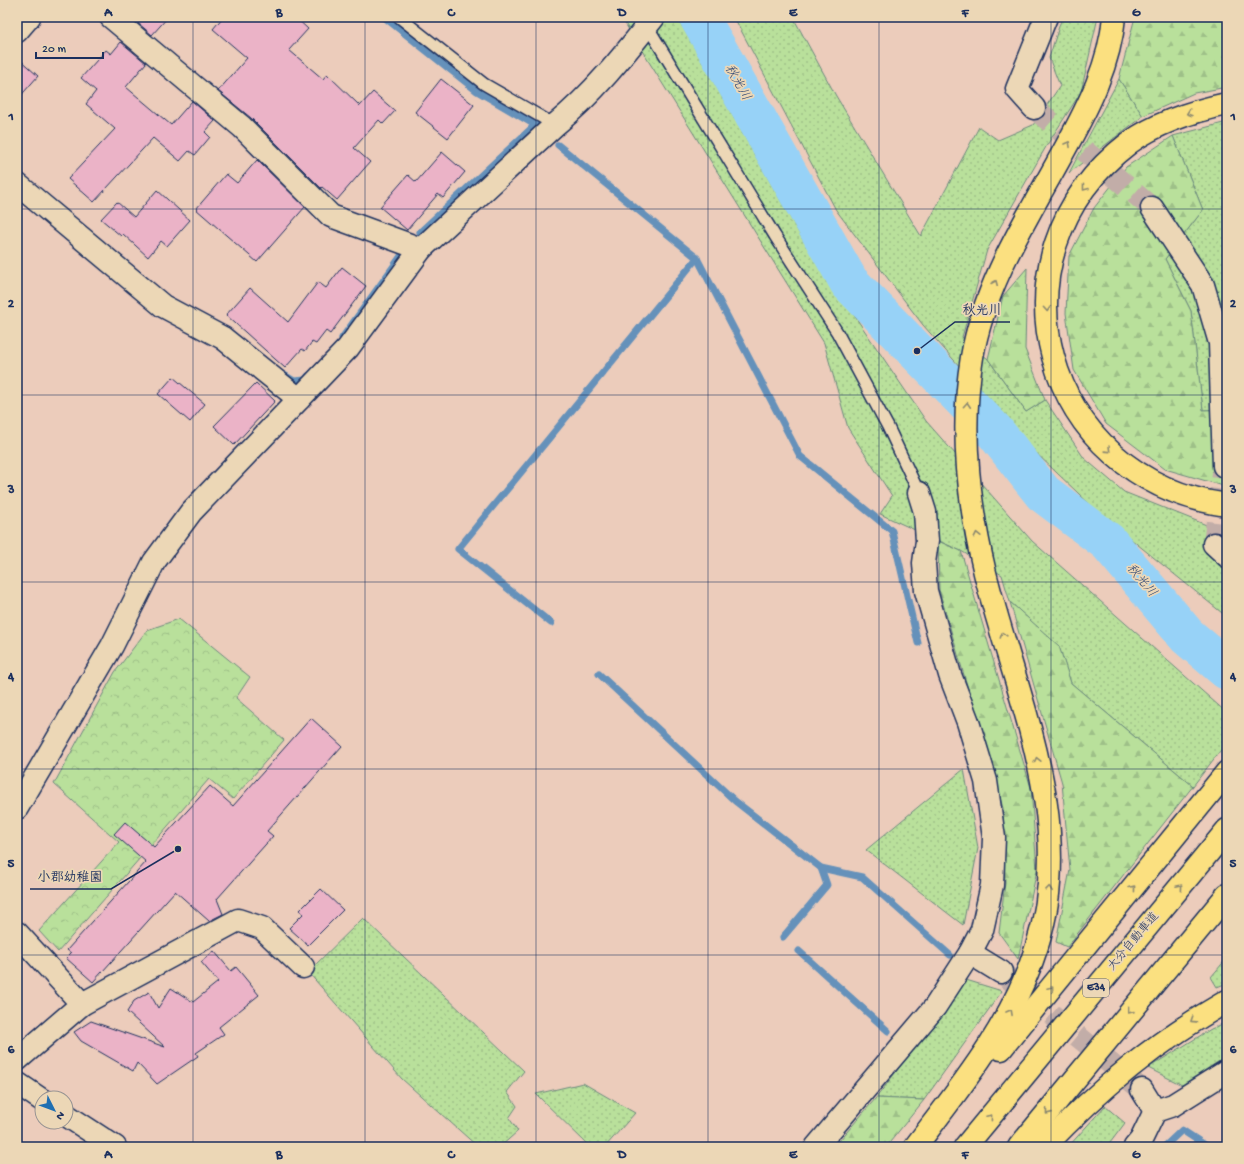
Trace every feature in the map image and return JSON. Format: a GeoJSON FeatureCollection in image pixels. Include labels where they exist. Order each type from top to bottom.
{"type":"FeatureCollection","features":[{"type":"Feature","properties":{"kind":"highway"},"geometry":{"type":"LineString","coordinates":[[916,1147],[974,1069],[1012,1009],[1029,970],[1046,914],[1050,852],[1048,820],[1043,787],[1029,725],[985,573],[970,494],[965,424],[968,391],[977,333],[1003,263],[1079,124],[1095,90],[1106,59],[1114,17]]}},
{"type":"Feature","properties":{"kind":"highway"},"geometry":{"type":"LineString","coordinates":[[1227,104],[1192,112],[1158,126],[1130,142],[1110,159],[1095,175],[1077,200],[1059,233],[1053,254],[1047,304],[1054,360],[1062,387],[1076,412],[1093,435],[1133,470],[1156,484],[1182,495],[1209,503],[1227,506]]}},
{"type":"Feature","properties":{"kind":"highway"},"geometry":{"type":"LineString","coordinates":[[916,1147],[1054,984],[1227,772]]}},
{"type":"Feature","properties":{"kind":"highway","name":"大分自動車道"},"geometry":{"type":"LineString","coordinates":[[965,1147],[1227,830]]}},
{"type":"Feature","properties":{"kind":"highway"},"geometry":{"type":"LineString","coordinates":[[1019,1147],[1227,896]]}},
{"type":"Feature","properties":{"kind":"highway"},"geometry":{"type":"LineString","coordinates":[[1144,995],[1227,909]]}},
{"type":"Feature","properties":{"kind":"highway"},"geometry":{"type":"LineString","coordinates":[[1044,1147],[1075,1115],[1152,1048],[1198,1017],[1227,1001]]}},
{"type":"Feature","properties":{"kind":"street"},"geometry":{"type":"LineString","coordinates":[[17,31],[29,17]]}},
{"type":"Feature","properties":{"kind":"street"},"geometry":{"type":"LineString","coordinates":[[111,17],[242,127],[331,216],[421,249]]}},
{"type":"Feature","properties":{"kind":"street"},"geometry":{"type":"LineString","coordinates":[[1034,108],[1017,89],[1046,17]]}},
{"type":"Feature","properties":{"kind":"street"},"geometry":{"type":"LineString","coordinates":[[17,808],[112,646],[154,562],[191,512],[348,348],[421,249],[555,124],[576,108],[597,86],[649,20]]}},
{"type":"Feature","properties":{"kind":"street"},"geometry":{"type":"LineString","coordinates":[[17,184],[163,306],[224,338],[299,399]]}},
{"type":"Feature","properties":{"kind":"street"},"geometry":{"type":"LineString","coordinates":[[1152,208],[1203,285],[1220,343],[1224,466]]}},
{"type":"Feature","properties":{"kind":"street"},"geometry":{"type":"LineString","coordinates":[[816,1147],[935,1007],[970,953],[982,930],[992,885],[994,838],[986,781],[968,722],[950,675],[926,591],[924,563],[927,541],[925,512],[919,493]]}},
{"type":"Feature","properties":{"kind":"street"},"geometry":{"type":"LineString","coordinates":[[17,1060],[82,1004],[238,920],[262,928],[303,967]]}},
{"type":"Feature","properties":{"kind":"street"},"geometry":{"type":"LineString","coordinates":[[17,933],[82,1004]]}},
{"type":"Feature","properties":{"kind":"street"},"geometry":{"type":"LineString","coordinates":[[970,953],[1001,972]]}},
{"type":"Feature","properties":{"kind":"street"},"geometry":{"type":"LineString","coordinates":[[1135,1147],[1141,1140],[1155,1111],[1173,1105],[1227,1071]]}},
{"type":"Feature","properties":{"kind":"street"},"geometry":{"type":"LineString","coordinates":[[17,1083],[34,1095]]}},
{"type":"Feature","properties":{"kind":"street"},"geometry":{"type":"LineString","coordinates":[[1142,1090],[1155,1111]]}},
{"type":"Feature","properties":{"kind":"street"},"geometry":{"type":"LineString","coordinates":[[74,1120],[115,1147]]}},
{"type":"Feature","properties":{"kind":"lane"},"geometry":{"type":"LineString","coordinates":[[399,17],[484,84],[555,124]]}},
{"type":"Feature","properties":{"kind":"lane"},"geometry":{"type":"LineString","coordinates":[[649,20],[775,236],[837,332],[888,427],[919,493]]}},
{"type":"Feature","properties":{"kind":"green space"},"geometry":{"type":"Polygon","coordinates":[[[621,17],[677,17],[803,240],[926,421],[1032,541],[1227,713],[1227,742],[1193,786],[1071,683],[1059,647],[1010,602],[1002,575],[961,551],[880,514],[892,496],[848,428],[824,343],[621,17]]]}},
{"type":"Feature","properties":{"kind":"green space"},"geometry":{"type":"Polygon","coordinates":[[[734,17],[793,17],[836,96],[921,236],[979,127],[998,140],[1033,125],[1060,86],[1049,58],[1062,17],[1098,17],[1081,92],[1047,145],[987,250],[962,337],[988,359],[1026,412],[1045,400],[1084,458],[1124,492],[1219,530],[1227,530],[1227,617],[1100,514],[1035,452],[923,325],[836,210],[734,17]]]}},
{"type":"Feature","properties":{"kind":"green space"},"geometry":{"type":"Polygon","coordinates":[[[1135,17],[1227,17],[1227,87],[1194,93],[1143,116],[1119,79],[1135,17]]]}},
{"type":"Feature","properties":{"kind":"green space"},"geometry":{"type":"Polygon","coordinates":[[[1119,79],[1143,116],[1069,173],[1119,79]]]}},
{"type":"Feature","properties":{"kind":"green space"},"geometry":{"type":"Polygon","coordinates":[[[1227,122],[1227,409],[1203,410],[1191,311],[1165,259],[1203,210],[1173,136],[1227,122]]]}},
{"type":"Feature","properties":{"kind":"green space"},"geometry":{"type":"Polygon","coordinates":[[[1173,136],[1203,210],[1165,259],[1191,311],[1203,410],[1227,409],[1227,487],[1165,469],[1106,424],[1074,370],[1066,313],[1069,256],[1094,208],[1126,167],[1173,136]]]}},
{"type":"Feature","properties":{"kind":"green space"},"geometry":{"type":"Polygon","coordinates":[[[1027,268],[1025,349],[1045,400],[1026,412],[988,359],[1003,296],[1027,268]]]}},
{"type":"Feature","properties":{"kind":"green space"},"geometry":{"type":"Polygon","coordinates":[[[938,541],[961,551],[1031,788],[1037,870],[1018,959],[999,933],[1005,883],[1003,808],[939,590],[938,541]]]}},
{"type":"Feature","properties":{"kind":"green space"},"geometry":{"type":"Polygon","coordinates":[[[1010,602],[1059,646],[1071,683],[1193,786],[1067,947],[1056,942],[1070,870],[1062,783],[1010,602]]]}},
{"type":"Feature","properties":{"kind":"green space"},"geometry":{"type":"Polygon","coordinates":[[[179,619],[250,677],[236,698],[284,740],[233,799],[209,779],[58,952],[39,931],[119,842],[54,784],[115,672],[147,630],[179,619]]]}},
{"type":"Feature","properties":{"kind":"green space"},"geometry":{"type":"Polygon","coordinates":[[[964,769],[978,848],[963,925],[866,850],[964,769]]]}},
{"type":"Feature","properties":{"kind":"green space"},"geometry":{"type":"Polygon","coordinates":[[[363,918],[524,1071],[507,1092],[517,1106],[509,1118],[518,1131],[500,1147],[478,1147],[402,1079],[308,972],[363,918]]]}},
{"type":"Feature","properties":{"kind":"green space"},"geometry":{"type":"Polygon","coordinates":[[[1227,958],[1227,983],[1217,987],[1211,977],[1227,958]]]}},
{"type":"Feature","properties":{"kind":"green space"},"geometry":{"type":"Polygon","coordinates":[[[966,980],[1002,991],[924,1100],[876,1098],[966,980]]]}},
{"type":"Feature","properties":{"kind":"green space"},"geometry":{"type":"Polygon","coordinates":[[[1227,1022],[1227,1056],[1182,1085],[1148,1068],[1211,1029],[1227,1022]]]}},
{"type":"Feature","properties":{"kind":"green space"},"geometry":{"type":"Polygon","coordinates":[[[583,1083],[635,1113],[605,1147],[590,1147],[536,1094],[583,1083]]]}},
{"type":"Feature","properties":{"kind":"green space"},"geometry":{"type":"Polygon","coordinates":[[[876,1098],[924,1100],[886,1147],[834,1147],[876,1098]]]}},
{"type":"Feature","properties":{"kind":"green space"},"geometry":{"type":"Polygon","coordinates":[[[1105,1106],[1125,1123],[1107,1147],[1068,1147],[1105,1106]]]}},
{"type":"Feature","properties":{"kind":"building"},"geometry":{"type":"Polygon","coordinates":[[[143,17],[168,17],[152,35],[138,23],[143,17]]]}},
{"type":"Feature","properties":{"kind":"building"},"geometry":{"type":"Polygon","coordinates":[[[223,17],[295,17],[308,29],[289,50],[323,79],[327,74],[360,106],[373,92],[395,111],[383,124],[379,120],[354,148],[370,162],[337,200],[322,187],[321,188],[251,118],[218,91],[247,58],[213,29],[223,17]]]}},
{"type":"Feature","properties":{"kind":"building"},"geometry":{"type":"Polygon","coordinates":[[[121,42],[146,63],[126,87],[171,125],[192,101],[215,121],[205,132],[210,137],[195,155],[189,151],[180,161],[153,138],[94,202],[68,179],[115,129],[86,104],[96,91],[81,78],[106,50],[111,54],[121,42]]]}},
{"type":"Feature","properties":{"kind":"building"},"geometry":{"type":"Polygon","coordinates":[[[17,57],[38,76],[17,100],[17,57]]]}},
{"type":"Feature","properties":{"kind":"building"},"geometry":{"type":"Polygon","coordinates":[[[441,79],[474,105],[448,138],[415,112],[441,79]]]}},
{"type":"Feature","properties":{"kind":"building"},"geometry":{"type":"Polygon","coordinates":[[[442,152],[465,172],[443,198],[438,194],[407,230],[380,207],[408,175],[416,182],[442,152]]]}},
{"type":"Feature","properties":{"kind":"building"},"geometry":{"type":"Polygon","coordinates":[[[257,160],[305,207],[257,262],[196,209],[226,174],[237,183],[257,160]]]}},
{"type":"Feature","properties":{"kind":"building"},"geometry":{"type":"Polygon","coordinates":[[[157,190],[190,220],[167,246],[161,241],[148,257],[123,234],[121,236],[101,219],[117,202],[134,217],[157,190]]]}},
{"type":"Feature","properties":{"kind":"building"},"geometry":{"type":"Polygon","coordinates":[[[342,267],[366,286],[330,334],[326,331],[316,344],[312,342],[305,351],[302,349],[285,368],[226,315],[250,288],[288,322],[318,282],[326,288],[342,267]]]}},
{"type":"Feature","properties":{"kind":"building"},"geometry":{"type":"Polygon","coordinates":[[[173,377],[205,404],[190,422],[158,394],[173,377]]]}},
{"type":"Feature","properties":{"kind":"building"},"geometry":{"type":"Polygon","coordinates":[[[256,383],[275,401],[234,445],[214,426],[256,383]]]}},
{"type":"Feature","properties":{"kind":"building"},"geometry":{"type":"Polygon","coordinates":[[[311,718],[342,746],[267,831],[273,836],[217,899],[223,914],[209,921],[175,891],[93,982],[66,958],[71,953],[67,950],[146,862],[114,834],[125,822],[154,847],[210,786],[233,806],[311,718]]]}},
{"type":"Feature","properties":{"kind":"building"},"geometry":{"type":"Polygon","coordinates":[[[321,889],[343,910],[308,945],[289,928],[303,914],[300,910],[321,889]]]}},
{"type":"Feature","properties":{"kind":"building"},"geometry":{"type":"Polygon","coordinates":[[[214,951],[231,971],[236,967],[259,995],[219,1027],[224,1034],[196,1053],[198,1056],[157,1084],[137,1063],[133,1071],[81,1041],[74,1032],[91,1021],[165,1047],[127,1012],[134,1001],[149,992],[158,1008],[171,988],[193,1002],[218,982],[201,962],[214,951]]]}},
{"type":"Feature","properties":{"kind":"waterway"},"geometry":{"type":"LineString","coordinates":[[384,17],[477,91],[535,125],[420,232]]}},
{"type":"Feature","properties":{"kind":"waterway","name":"秋光川"},"geometry":{"type":"LineString","coordinates":[[699,17],[849,282],[995,432],[1043,493],[1108,542],[1187,636],[1227,670]]}},
{"type":"Feature","properties":{"kind":"waterway"},"geometry":{"type":"LineString","coordinates":[[551,623],[458,549],[697,258],[558,145]]}},
{"type":"Feature","properties":{"kind":"waterway"},"geometry":{"type":"LineString","coordinates":[[342,338],[401,256]]}},
{"type":"Feature","properties":{"kind":"waterway"},"geometry":{"type":"LineString","coordinates":[[697,258],[800,456],[892,531],[918,643]]}},
{"type":"Feature","properties":{"kind":"waterway"},"geometry":{"type":"LineString","coordinates":[[286,376],[294,381],[305,380],[308,376]]}},
{"type":"Feature","properties":{"kind":"waterway"},"geometry":{"type":"LineString","coordinates":[[599,674],[735,801],[821,868],[862,877],[950,955]]}},
{"type":"Feature","properties":{"kind":"waterway"},"geometry":{"type":"LineString","coordinates":[[783,937],[827,885],[821,868]]}},
{"type":"Feature","properties":{"kind":"waterway"},"geometry":{"type":"LineString","coordinates":[[799,951],[888,1031]]}},
{"type":"Feature","properties":{"kind":"waterway"},"geometry":{"type":"LineString","coordinates":[[1164,1147],[1182,1130],[1208,1147]]}},
{"type":"Feature","properties":{"kind":"tunnel"},"geometry":{"type":"LineString","coordinates":[[1034,108],[1152,208]]}},
{"type":"Feature","properties":{"kind":"tunnel"},"geometry":{"type":"LineString","coordinates":[[1214,544],[1224,466]]}},
{"type":"Feature","properties":{"kind":"tunnel"},"geometry":{"type":"LineString","coordinates":[[1001,972],[1142,1090]]}},
{"type":"Feature","properties":{"kind":"place","name":"秋光川"},"geometry":{"type":"Point","coordinates":[917,351]}},
{"type":"Feature","properties":{"kind":"place","name":"小郡幼稚園"},"geometry":{"type":"Point","coordinates":[178,849]}}]}
